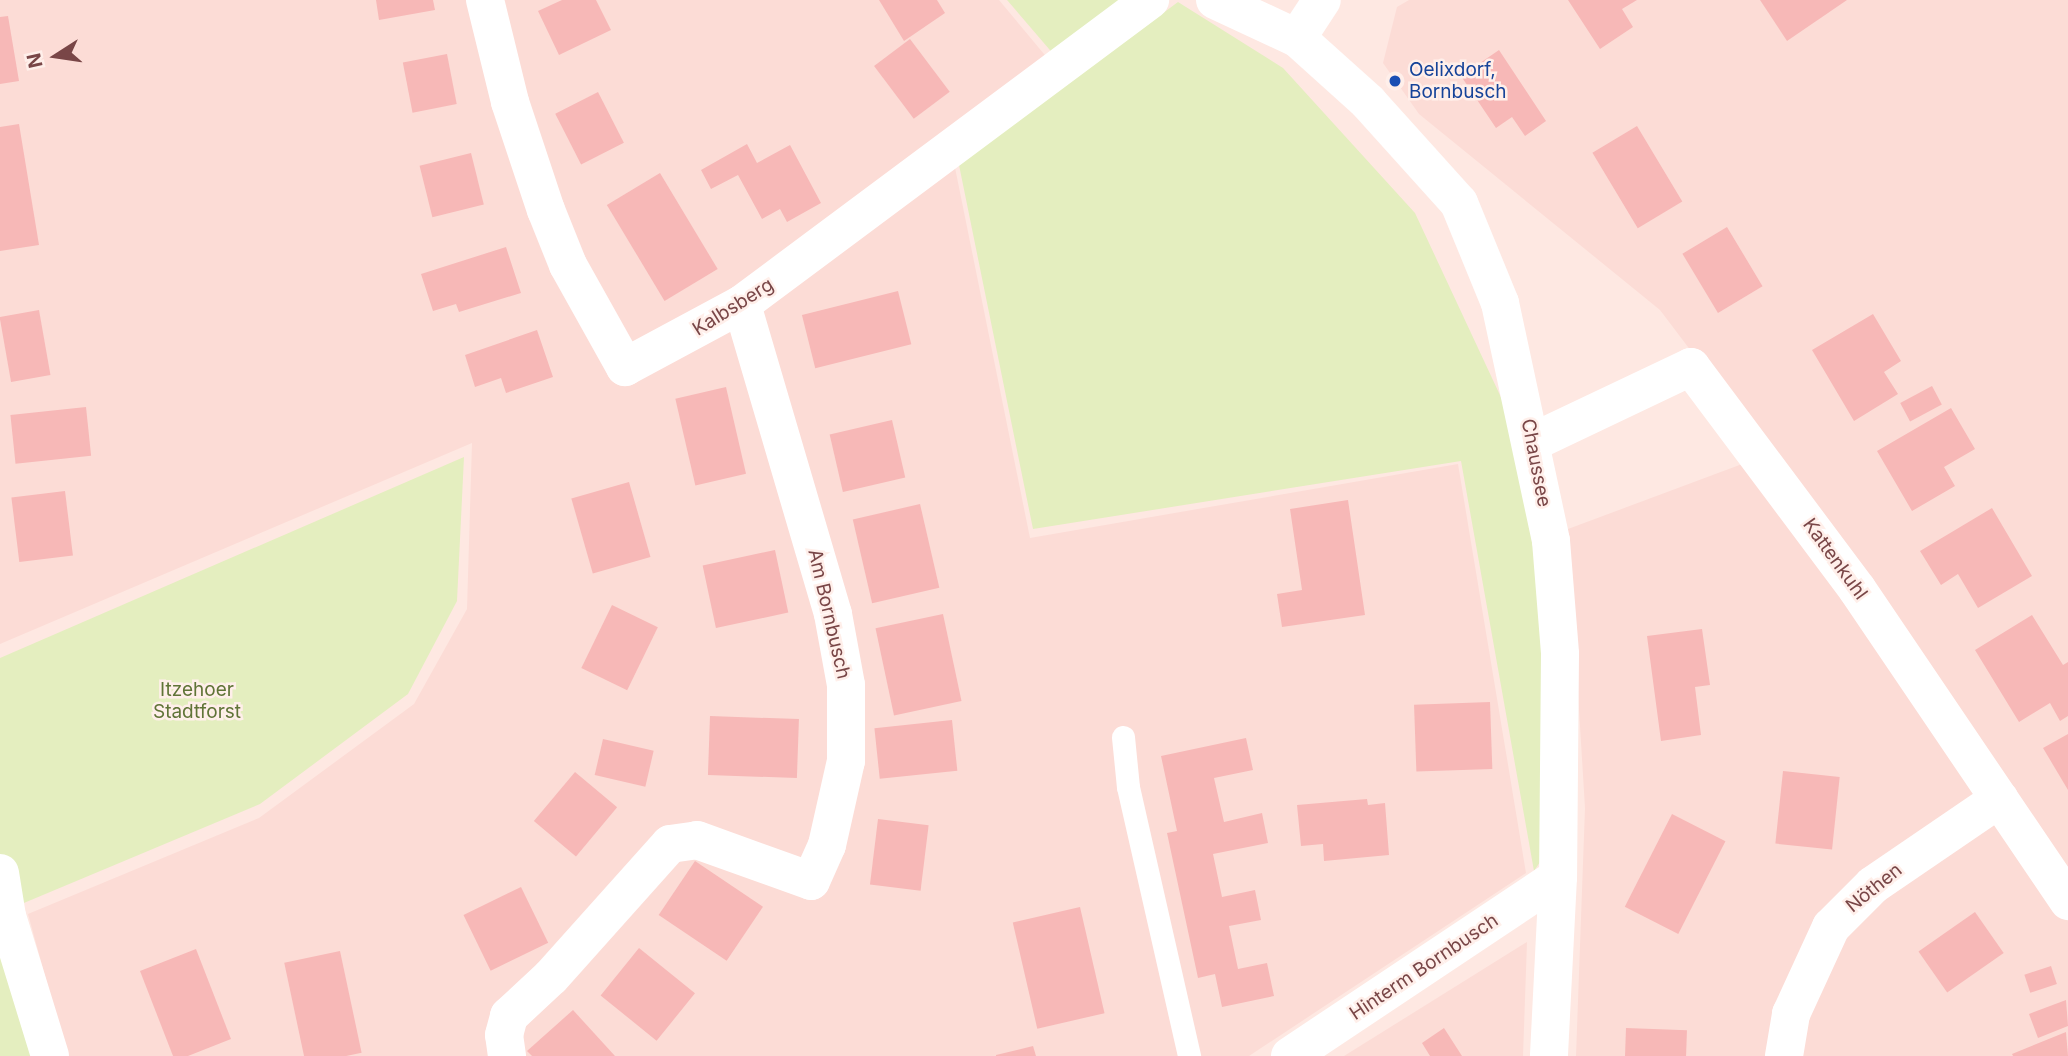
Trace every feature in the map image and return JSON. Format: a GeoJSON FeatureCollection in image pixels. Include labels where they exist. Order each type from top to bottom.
{"type":"FeatureCollection","features":[{"type":"Feature","properties":{"kind":"street","name":"Kalbsberg"},"geometry":{"type":"LineString","coordinates":[[485,0],[510,102],[546,211],[568,265],[625,367],[742,304],[1150,0]]}},
{"type":"Feature","properties":{"kind":"street","name":"Chaussee"},"geometry":{"type":"LineString","coordinates":[[1215,0],[1297,38],[1368,102],[1459,203],[1500,303],[1533,442],[1551,541],[1560,654],[1558,877],[1549,1056]]}},
{"type":"Feature","properties":{"kind":"street"},"geometry":{"type":"LineString","coordinates":[[1297,38],[1322,0]]}},
{"type":"Feature","properties":{"kind":"street","name":"Am Bornbusch"},"geometry":{"type":"LineString","coordinates":[[507,1056],[504,1035],[509,1016],[551,977],[670,844],[697,840],[811,881],[835,821],[846,761],[846,685],[833,614],[742,304]]}},
{"type":"Feature","properties":{"kind":"street","name":"Kattenkuhl"},"geometry":{"type":"LineString","coordinates":[[1533,442],[1691,367],[1857,589],[2068,901]]}},
{"type":"Feature","properties":{"kind":"street","name":"Nöthen"},"geometry":{"type":"LineString","coordinates":[[1784,1056],[1791,1014],[1831,927],[1873,885],[1999,799]]}},
{"type":"Feature","properties":{"kind":"street"},"geometry":{"type":"LineString","coordinates":[[0,873],[7,916],[50,1056]]}},
{"type":"Feature","properties":{"kind":"street","name":"Hinterm Bornbusch"},"geometry":{"type":"LineString","coordinates":[[1290,1056],[1558,877]]}},
{"type":"Feature","properties":{"kind":"lane"},"geometry":{"type":"LineString","coordinates":[[1123,737],[1128,787],[1189,1056]]}},
{"type":"Feature","properties":{"kind":"shaded area"},"geometry":{"type":"Polygon","coordinates":[[[0,0],[999,0],[1049,60],[949,138],[1030,538],[1458,464],[1526,873],[1249,1056],[67,1056],[28,914],[259,818],[414,704],[467,609],[472,443],[0,644],[0,0]]]}},
{"type":"Feature","properties":{"kind":"shaded area"},"geometry":{"type":"Polygon","coordinates":[[[1409,0],[2068,0],[2068,1056],[1576,1056],[1585,808],[1568,529],[1769,454],[1660,310],[1419,114],[1383,63],[1397,7],[1409,0]]]}},
{"type":"Feature","properties":{"kind":"shaded area"},"geometry":{"type":"Polygon","coordinates":[[[1527,942],[1523,1056],[1344,1056],[1527,942]]]}},
{"type":"Feature","properties":{"kind":"green space"},"geometry":{"type":"Polygon","coordinates":[[[1007,0],[1129,0],[1055,56],[1007,0]]]}},
{"type":"Feature","properties":{"kind":"green space"},"geometry":{"type":"Polygon","coordinates":[[[1178,2],[1283,68],[1415,213],[1513,423],[1549,647],[1548,850],[1534,871],[1461,461],[1033,529],[959,165],[1178,2]]]}},
{"type":"Feature","properties":{"kind":"green space","name":"Itzehoer Stadtforst"},"geometry":{"type":"Polygon","coordinates":[[[464,457],[457,601],[408,694],[260,804],[0,913],[0,658],[464,457]]]}},
{"type":"Feature","properties":{"kind":"green space"},"geometry":{"type":"Polygon","coordinates":[[[0,923],[38,1056],[0,1056],[0,923]]]}},
{"type":"Feature","properties":{"kind":"building"},"geometry":{"type":"Polygon","coordinates":[[[376,0],[433,0],[435,10],[379,20],[376,0]]]}},
{"type":"Feature","properties":{"kind":"building"},"geometry":{"type":"Polygon","coordinates":[[[562,0],[596,0],[611,30],[559,55],[538,11],[562,0]]]}},
{"type":"Feature","properties":{"kind":"building"},"geometry":{"type":"Polygon","coordinates":[[[879,0],[937,0],[945,13],[904,41],[879,0]]]}},
{"type":"Feature","properties":{"kind":"building"},"geometry":{"type":"Polygon","coordinates":[[[1568,0],[1637,0],[1622,9],[1633,27],[1600,49],[1568,0]]]}},
{"type":"Feature","properties":{"kind":"building"},"geometry":{"type":"Polygon","coordinates":[[[1760,0],[1847,0],[1787,41],[1760,0]]]}},
{"type":"Feature","properties":{"kind":"building"},"geometry":{"type":"Polygon","coordinates":[[[8,16],[19,81],[0,84],[0,17],[8,16]]]}},
{"type":"Feature","properties":{"kind":"building"},"geometry":{"type":"Polygon","coordinates":[[[910,39],[950,92],[914,119],[874,66],[910,39]]]}},
{"type":"Feature","properties":{"kind":"building"},"geometry":{"type":"Polygon","coordinates":[[[1499,50],[1546,121],[1525,136],[1512,117],[1496,128],[1461,76],[1499,50]]]}},
{"type":"Feature","properties":{"kind":"building"},"geometry":{"type":"Polygon","coordinates":[[[447,54],[457,104],[413,113],[403,63],[447,54]]]}},
{"type":"Feature","properties":{"kind":"building"},"geometry":{"type":"Polygon","coordinates":[[[598,92],[624,143],[581,165],[555,114],[598,92]]]}},
{"type":"Feature","properties":{"kind":"building"},"geometry":{"type":"Polygon","coordinates":[[[19,124],[39,245],[0,251],[0,127],[19,124]]]}},
{"type":"Feature","properties":{"kind":"building"},"geometry":{"type":"Polygon","coordinates":[[[1637,126],[1682,201],[1638,228],[1592,153],[1637,126]]]}},
{"type":"Feature","properties":{"kind":"building"},"geometry":{"type":"Polygon","coordinates":[[[747,144],[757,163],[790,145],[821,203],[787,222],[780,209],[762,219],[738,175],[711,189],[701,170],[747,144]]]}},
{"type":"Feature","properties":{"kind":"building"},"geometry":{"type":"Polygon","coordinates":[[[471,153],[484,204],[432,217],[420,166],[471,153]]]}},
{"type":"Feature","properties":{"kind":"building"},"geometry":{"type":"Polygon","coordinates":[[[660,173],[718,269],[665,301],[607,205],[660,173]]]}},
{"type":"Feature","properties":{"kind":"building"},"geometry":{"type":"Polygon","coordinates":[[[1727,227],[1763,286],[1718,313],[1682,254],[1727,227]]]}},
{"type":"Feature","properties":{"kind":"building"},"geometry":{"type":"Polygon","coordinates":[[[506,247],[521,293],[459,312],[456,304],[433,311],[421,274],[506,247]]]}},
{"type":"Feature","properties":{"kind":"building"},"geometry":{"type":"Polygon","coordinates":[[[898,291],[911,344],[815,368],[802,315],[898,291]]]}},
{"type":"Feature","properties":{"kind":"building"},"geometry":{"type":"Polygon","coordinates":[[[39,310],[50,375],[11,382],[0,317],[39,310]]]}},
{"type":"Feature","properties":{"kind":"building"},"geometry":{"type":"Polygon","coordinates":[[[1873,314],[1901,361],[1884,372],[1898,394],[1854,421],[1812,350],[1873,314]]]}},
{"type":"Feature","properties":{"kind":"building"},"geometry":{"type":"Polygon","coordinates":[[[537,330],[553,377],[506,393],[501,378],[475,387],[465,355],[537,330]]]}},
{"type":"Feature","properties":{"kind":"building"},"geometry":{"type":"Polygon","coordinates":[[[1932,386],[1942,405],[1910,421],[1900,403],[1932,386]]]}},
{"type":"Feature","properties":{"kind":"building"},"geometry":{"type":"Polygon","coordinates":[[[726,387],[746,474],[695,485],[675,399],[726,387]]]}},
{"type":"Feature","properties":{"kind":"building"},"geometry":{"type":"Polygon","coordinates":[[[86,407],[91,456],[16,464],[10,415],[86,407]]]}},
{"type":"Feature","properties":{"kind":"building"},"geometry":{"type":"Polygon","coordinates":[[[1951,408],[1975,449],[1944,467],[1955,486],[1912,511],[1877,451],[1951,408]]]}},
{"type":"Feature","properties":{"kind":"building"},"geometry":{"type":"Polygon","coordinates":[[[892,420],[905,477],[843,492],[830,434],[892,420]]]}},
{"type":"Feature","properties":{"kind":"building"},"geometry":{"type":"Polygon","coordinates":[[[629,482],[650,557],[593,574],[571,499],[629,482]]]}},
{"type":"Feature","properties":{"kind":"building"},"geometry":{"type":"Polygon","coordinates":[[[65,491],[73,556],[19,562],[11,498],[65,491]]]}},
{"type":"Feature","properties":{"kind":"building"},"geometry":{"type":"Polygon","coordinates":[[[1348,500],[1365,615],[1282,627],[1277,594],[1302,590],[1290,509],[1348,500]]]}},
{"type":"Feature","properties":{"kind":"building"},"geometry":{"type":"Polygon","coordinates":[[[920,504],[939,588],[872,603],[853,520],[920,504]]]}},
{"type":"Feature","properties":{"kind":"building"},"geometry":{"type":"Polygon","coordinates":[[[1992,508],[2032,576],[1978,608],[1958,574],[1941,585],[1920,551],[1992,508]]]}},
{"type":"Feature","properties":{"kind":"building"},"geometry":{"type":"Polygon","coordinates":[[[775,550],[788,613],[716,628],[703,565],[775,550]]]}},
{"type":"Feature","properties":{"kind":"building"},"geometry":{"type":"Polygon","coordinates":[[[612,605],[658,627],[627,690],[581,668],[612,605]]]}},
{"type":"Feature","properties":{"kind":"building"},"geometry":{"type":"Polygon","coordinates":[[[943,614],[962,701],[894,715],[876,628],[943,614]]]}},
{"type":"Feature","properties":{"kind":"building"},"geometry":{"type":"Polygon","coordinates":[[[2032,615],[2063,665],[2068,662],[2068,716],[2060,721],[2050,703],[2019,722],[1975,650],[2032,615]]]}},
{"type":"Feature","properties":{"kind":"building"},"geometry":{"type":"Polygon","coordinates":[[[1702,629],[1710,685],[1695,687],[1701,735],[1661,741],[1647,636],[1702,629]]]}},
{"type":"Feature","properties":{"kind":"building"},"geometry":{"type":"Polygon","coordinates":[[[1490,702],[1492,769],[1416,772],[1414,705],[1490,702]]]}},
{"type":"Feature","properties":{"kind":"building"},"geometry":{"type":"Polygon","coordinates":[[[710,716],[799,719],[797,778],[708,775],[710,716]]]}},
{"type":"Feature","properties":{"kind":"building"},"geometry":{"type":"Polygon","coordinates":[[[952,720],[957,771],[880,779],[874,728],[952,720]]]}},
{"type":"Feature","properties":{"kind":"building"},"geometry":{"type":"Polygon","coordinates":[[[2068,734],[2068,790],[2043,748],[2068,734]]]}},
{"type":"Feature","properties":{"kind":"building"},"geometry":{"type":"Polygon","coordinates":[[[1246,738],[1253,770],[1214,778],[1224,822],[1262,813],[1268,843],[1213,854],[1222,897],[1255,890],[1261,920],[1229,926],[1238,969],[1267,963],[1274,996],[1222,1007],[1215,974],[1198,978],[1167,833],[1177,831],[1161,756],[1246,738]]]}},
{"type":"Feature","properties":{"kind":"building"},"geometry":{"type":"Polygon","coordinates":[[[603,739],[654,751],[645,787],[595,775],[603,739]]]}},
{"type":"Feature","properties":{"kind":"building"},"geometry":{"type":"Polygon","coordinates":[[[1783,771],[1840,777],[1832,850],[1775,844],[1783,771]]]}},
{"type":"Feature","properties":{"kind":"building"},"geometry":{"type":"Polygon","coordinates":[[[575,772],[617,807],[576,856],[534,821],[575,772]]]}},
{"type":"Feature","properties":{"kind":"building"},"geometry":{"type":"Polygon","coordinates":[[[1367,799],[1368,805],[1385,803],[1389,855],[1324,861],[1323,844],[1301,846],[1297,805],[1367,799]]]}},
{"type":"Feature","properties":{"kind":"building"},"geometry":{"type":"Polygon","coordinates":[[[1672,814],[1725,841],[1678,934],[1625,907],[1672,814]]]}},
{"type":"Feature","properties":{"kind":"building"},"geometry":{"type":"Polygon","coordinates":[[[878,819],[929,825],[921,891],[870,885],[878,819]]]}},
{"type":"Feature","properties":{"kind":"building"},"geometry":{"type":"Polygon","coordinates":[[[695,861],[763,907],[727,961],[659,915],[695,861]]]}},
{"type":"Feature","properties":{"kind":"building"},"geometry":{"type":"Polygon","coordinates":[[[521,887],[548,943],[491,971],[463,915],[521,887]]]}},
{"type":"Feature","properties":{"kind":"building"},"geometry":{"type":"Polygon","coordinates":[[[1080,907],[1105,1013],[1037,1029],[1013,923],[1080,907]]]}},
{"type":"Feature","properties":{"kind":"building"},"geometry":{"type":"Polygon","coordinates":[[[1975,912],[2004,953],[1947,993],[1918,952],[1975,912]]]}},
{"type":"Feature","properties":{"kind":"building"},"geometry":{"type":"Polygon","coordinates":[[[639,948],[695,993],[657,1041],[601,995],[639,948]]]}},
{"type":"Feature","properties":{"kind":"building"},"geometry":{"type":"Polygon","coordinates":[[[196,949],[231,1039],[188,1056],[173,1056],[140,971],[196,949]]]}},
{"type":"Feature","properties":{"kind":"building"},"geometry":{"type":"Polygon","coordinates":[[[340,951],[362,1053],[346,1056],[304,1056],[284,963],[340,951]]]}},
{"type":"Feature","properties":{"kind":"building"},"geometry":{"type":"Polygon","coordinates":[[[2051,966],[2057,984],[2030,993],[2024,975],[2051,966]]]}},
{"type":"Feature","properties":{"kind":"building"},"geometry":{"type":"Polygon","coordinates":[[[2066,1000],[2068,1026],[2038,1038],[2029,1014],[2066,1000]]]}},
{"type":"Feature","properties":{"kind":"building"},"geometry":{"type":"Polygon","coordinates":[[[573,1010],[615,1056],[532,1056],[527,1051],[573,1010]]]}},
{"type":"Feature","properties":{"kind":"building"},"geometry":{"type":"Polygon","coordinates":[[[1444,1028],[1462,1056],[1430,1056],[1422,1043],[1444,1028]]]}},
{"type":"Feature","properties":{"kind":"building"},"geometry":{"type":"Polygon","coordinates":[[[1626,1028],[1687,1030],[1686,1056],[1625,1056],[1626,1028]]]}},
{"type":"Feature","properties":{"kind":"building"},"geometry":{"type":"Polygon","coordinates":[[[2066,1032],[2068,1056],[2012,1054],[2066,1032]]]}},
{"type":"Feature","properties":{"kind":"building"},"geometry":{"type":"Polygon","coordinates":[[[1033,1046],[1036,1056],[996,1056],[996,1055],[1033,1046]]]}},
{"type":"Feature","properties":{"kind":"place","name":"Oelixdorf, Bornbusch"},"geometry":{"type":"Point","coordinates":[1395,81]}}]}
